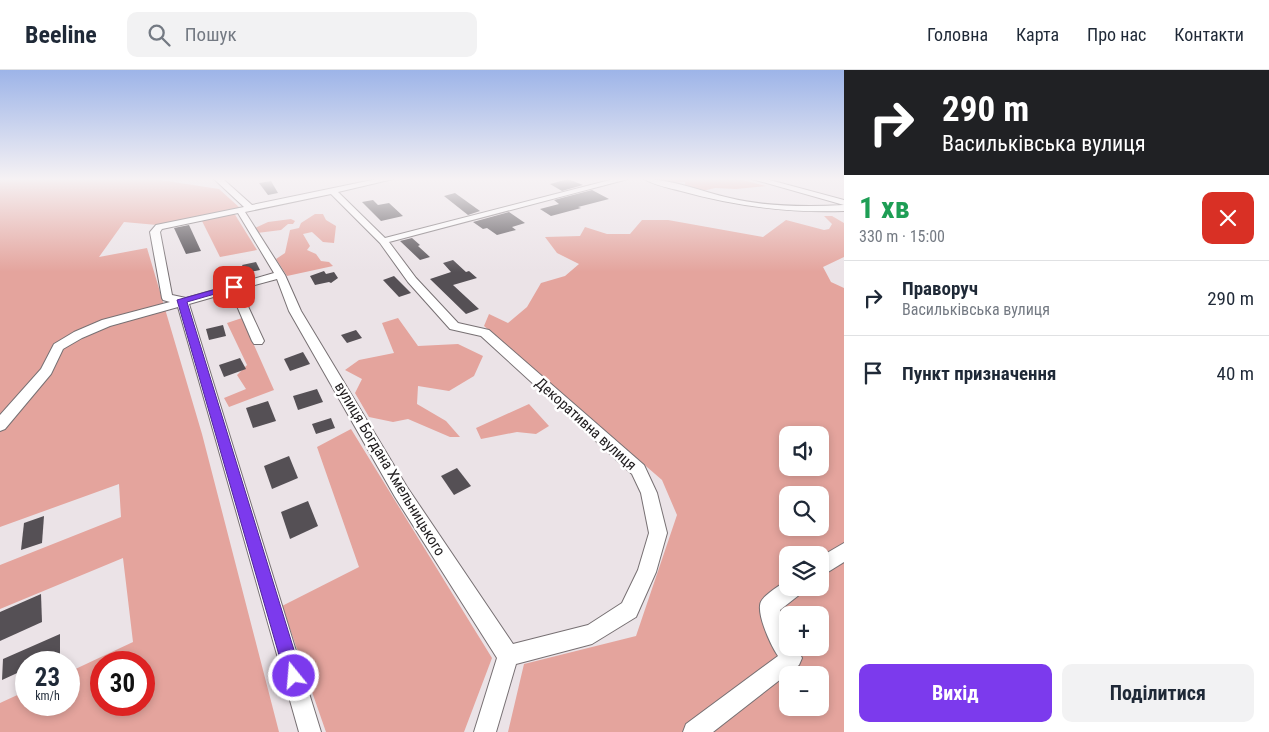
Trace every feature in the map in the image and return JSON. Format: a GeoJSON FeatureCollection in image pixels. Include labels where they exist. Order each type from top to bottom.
{"type":"FeatureCollection","features":[{"type":"Feature","properties":{"kind":"street"},"geometry":{"type":"LineString","coordinates":[[182,300],[167,298],[155,232],[159,227],[240,210]]}},
{"type":"Feature","properties":{"kind":"street","name":"вулиця Богдана Хмельницького"},"geometry":{"type":"LineString","coordinates":[[244,210],[280,275],[295,311],[401,492],[508,656]]}},
{"type":"Feature","properties":{"kind":"street","name":"Декоративна вулиця"},"geometry":{"type":"LineString","coordinates":[[352,210],[383,241],[412,280],[454,326],[484,333],[638,470],[649,493],[658,533],[647,572],[629,610],[592,634],[508,656]]}},
{"type":"Feature","properties":{"kind":"street"},"geometry":{"type":"LineString","coordinates":[[383,241],[504,210]]}},
{"type":"Feature","properties":{"kind":"street"},"geometry":{"type":"LineString","coordinates":[[0,425],[46,371],[58,348],[78,335],[106,322],[280,275]]}},
{"type":"Feature","properties":{"kind":"street"},"geometry":{"type":"LineString","coordinates":[[234,287],[258,341]]}},
{"type":"Feature","properties":{"kind":"street"},"geometry":{"type":"LineString","coordinates":[[182,300],[310,732]]}},
{"type":"Feature","properties":{"kind":"street"},"geometry":{"type":"LineString","coordinates":[[829,562],[844,552]]}},
{"type":"Feature","properties":{"kind":"street"},"geometry":{"type":"LineString","coordinates":[[694,732],[792,658],[778,639],[769,606],[782,596]]}},
{"type":"Feature","properties":{"kind":"street"},"geometry":{"type":"LineString","coordinates":[[485,732],[508,656]]}},
{"type":"Feature","properties":{"kind":"shaded area"},"geometry":{"type":"Polygon","coordinates":[[[0,210],[231,210],[157,225],[124,222],[99,257],[147,248],[202,434],[279,732],[0,732],[0,703],[15,696],[15,716],[80,716],[80,667],[90,662],[90,716],[155,716],[155,651],[114,651],[133,642],[123,558],[0,609],[0,565],[121,517],[119,484],[0,527],[0,210]]]}},
{"type":"Feature","properties":{"kind":"shaded area"},"geometry":{"type":"Polygon","coordinates":[[[234,213],[257,250],[220,257],[201,219],[234,213]]]}},
{"type":"Feature","properties":{"kind":"shaded area"},"geometry":{"type":"Polygon","coordinates":[[[315,214],[323,214],[326,220],[336,226],[334,243],[323,242],[312,232],[303,234],[310,246],[307,250],[316,254],[321,261],[329,262],[333,266],[287,276],[276,259],[285,253],[290,230],[299,228],[301,223],[315,214]]]}},
{"type":"Feature","properties":{"kind":"shaded area"},"geometry":{"type":"Polygon","coordinates":[[[824,216],[832,216],[844,223],[844,257],[823,267],[831,282],[844,288],[844,732],[508,732],[524,664],[636,636],[677,515],[662,480],[484,326],[489,314],[508,323],[527,307],[541,283],[565,276],[579,264],[557,253],[545,237],[580,236],[585,227],[607,234],[630,234],[642,220],[668,220],[763,237],[786,220],[824,230],[829,229],[832,224],[824,216]]]}},
{"type":"Feature","properties":{"kind":"shaded area"},"geometry":{"type":"Polygon","coordinates":[[[291,219],[295,221],[293,224],[288,224],[281,230],[257,233],[255,228],[268,222],[291,219]]]}},
{"type":"Feature","properties":{"kind":"shaded area"},"geometry":{"type":"Polygon","coordinates":[[[242,318],[274,390],[229,407],[224,398],[246,389],[237,375],[247,365],[227,323],[242,318]]]}},
{"type":"Feature","properties":{"kind":"shaded area"},"geometry":{"type":"Polygon","coordinates":[[[398,318],[418,346],[458,344],[483,356],[474,376],[449,391],[418,386],[417,404],[446,421],[460,437],[450,437],[408,419],[393,422],[369,417],[355,393],[362,379],[345,370],[359,360],[394,353],[382,323],[398,318]]]}},
{"type":"Feature","properties":{"kind":"shaded area"},"geometry":{"type":"Polygon","coordinates":[[[529,404],[549,426],[536,434],[517,432],[481,439],[476,428],[529,404]]]}},
{"type":"Feature","properties":{"kind":"shaded area"},"geometry":{"type":"Polygon","coordinates":[[[351,429],[492,658],[464,732],[326,732],[282,606],[359,567],[317,447],[351,429]]]}},
{"type":"Feature","properties":{"kind":"building"},"geometry":{"type":"Polygon","coordinates":[[[370,210],[396,210],[403,216],[381,221],[370,210]]]}},
{"type":"Feature","properties":{"kind":"building"},"geometry":{"type":"Polygon","coordinates":[[[462,210],[480,211],[468,215],[462,210]]]}},
{"type":"Feature","properties":{"kind":"building"},"geometry":{"type":"Polygon","coordinates":[[[541,210],[574,210],[551,216],[541,210]]]}},
{"type":"Feature","properties":{"kind":"building"},"geometry":{"type":"Polygon","coordinates":[[[509,212],[525,223],[512,227],[516,230],[497,235],[473,222],[509,212]]]}},
{"type":"Feature","properties":{"kind":"building"},"geometry":{"type":"Polygon","coordinates":[[[189,225],[201,251],[186,254],[174,228],[189,225]]]}},
{"type":"Feature","properties":{"kind":"building"},"geometry":{"type":"Polygon","coordinates":[[[412,238],[430,257],[420,260],[400,241],[412,238]]]}},
{"type":"Feature","properties":{"kind":"building"},"geometry":{"type":"Polygon","coordinates":[[[453,260],[466,272],[469,271],[477,278],[453,285],[479,309],[466,314],[430,279],[451,272],[443,263],[453,260]]]}},
{"type":"Feature","properties":{"kind":"building"},"geometry":{"type":"Polygon","coordinates":[[[256,262],[260,270],[246,273],[242,265],[256,262]]]}},
{"type":"Feature","properties":{"kind":"building"},"geometry":{"type":"Polygon","coordinates":[[[324,271],[326,274],[334,272],[338,278],[331,283],[315,285],[310,276],[324,271]]]}},
{"type":"Feature","properties":{"kind":"building"},"geometry":{"type":"Polygon","coordinates":[[[394,276],[411,293],[399,297],[383,280],[394,276]]]}},
{"type":"Feature","properties":{"kind":"building"},"geometry":{"type":"Polygon","coordinates":[[[223,325],[226,336],[209,340],[206,329],[223,325]]]}},
{"type":"Feature","properties":{"kind":"building"},"geometry":{"type":"Polygon","coordinates":[[[356,330],[362,338],[347,343],[341,335],[356,330]]]}},
{"type":"Feature","properties":{"kind":"building"},"geometry":{"type":"Polygon","coordinates":[[[303,352],[310,364],[290,371],[284,359],[303,352]]]}},
{"type":"Feature","properties":{"kind":"building"},"geometry":{"type":"Polygon","coordinates":[[[240,358],[246,369],[224,377],[219,365],[240,358]]]}},
{"type":"Feature","properties":{"kind":"building"},"geometry":{"type":"Polygon","coordinates":[[[317,389],[323,402],[298,410],[293,396],[317,389]]]}},
{"type":"Feature","properties":{"kind":"building"},"geometry":{"type":"Polygon","coordinates":[[[268,401],[276,421],[253,428],[246,408],[268,401]]]}},
{"type":"Feature","properties":{"kind":"building"},"geometry":{"type":"Polygon","coordinates":[[[331,418],[335,428],[316,434],[312,424],[331,418]]]}},
{"type":"Feature","properties":{"kind":"building"},"geometry":{"type":"Polygon","coordinates":[[[289,456],[298,478],[272,489],[264,466],[289,456]]]}},
{"type":"Feature","properties":{"kind":"building"},"geometry":{"type":"Polygon","coordinates":[[[457,468],[471,486],[454,495],[441,476],[457,468]]]}},
{"type":"Feature","properties":{"kind":"building"},"geometry":{"type":"Polygon","coordinates":[[[308,501],[318,526],[290,539],[281,512],[308,501]]]}},
{"type":"Feature","properties":{"kind":"building"},"geometry":{"type":"Polygon","coordinates":[[[44,516],[42,543],[21,550],[24,523],[44,516]]]}},
{"type":"Feature","properties":{"kind":"building"},"geometry":{"type":"Polygon","coordinates":[[[41,594],[42,622],[0,641],[0,612],[41,594]]]}},
{"type":"Feature","properties":{"kind":"building"},"geometry":{"type":"Polygon","coordinates":[[[60,634],[60,651],[21,651],[60,634]]]}},
{"type":"Feature","properties":{"kind":"building"},"geometry":{"type":"Polygon","coordinates":[[[15,654],[15,674],[2,680],[3,659],[15,654]]]}},
{"type":"Feature","properties":{"kind":"route"},"geometry":{"type":"LineString","coordinates":[[234,287],[182,300],[294,676]]}}]}
